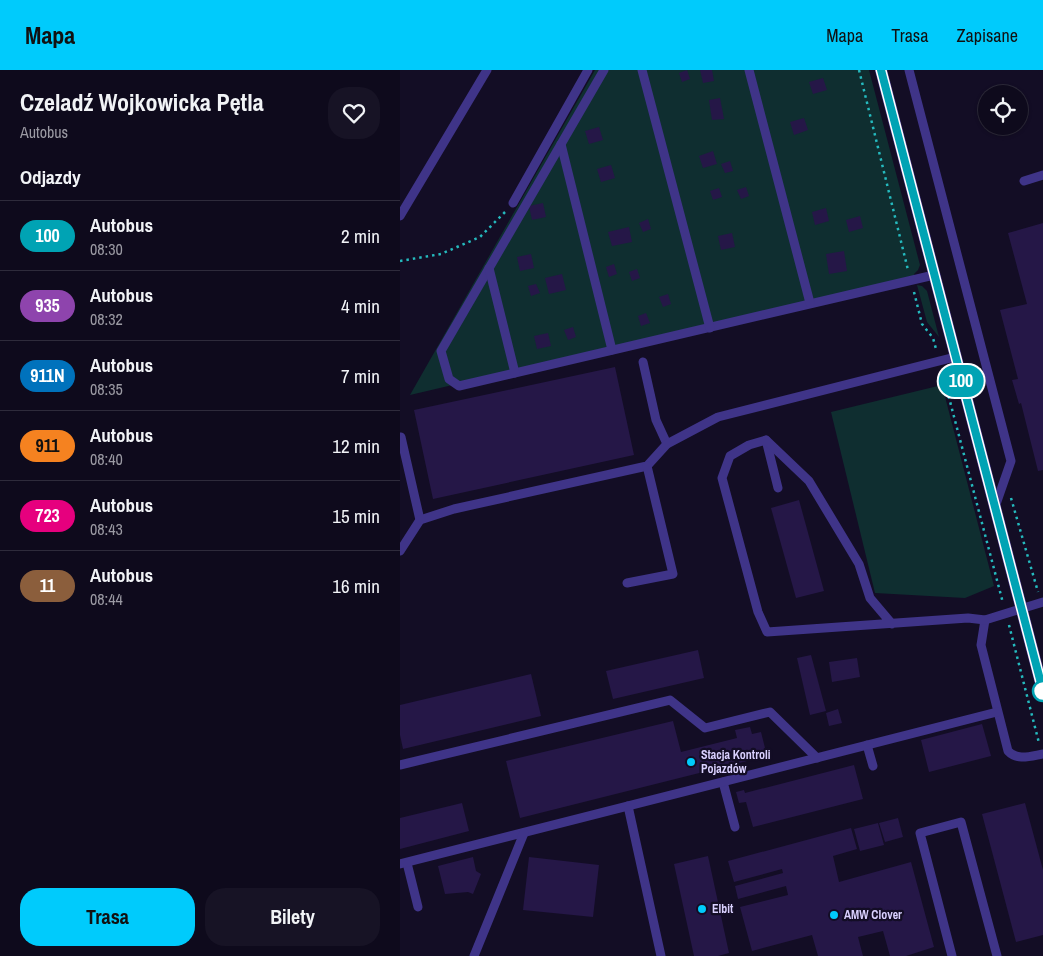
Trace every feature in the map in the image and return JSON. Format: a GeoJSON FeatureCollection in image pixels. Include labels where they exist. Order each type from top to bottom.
{"type":"FeatureCollection","features":[{"type":"Feature","properties":{"kind":"street"},"geometry":{"type":"LineString","coordinates":[[881,70],[1043,691]]}},
{"type":"Feature","properties":{"kind":"lane"},"geometry":{"type":"LineString","coordinates":[[400,216],[487,70]]}},
{"type":"Feature","properties":{"kind":"lane"},"geometry":{"type":"LineString","coordinates":[[513,203],[588,70]]}},
{"type":"Feature","properties":{"kind":"lane"},"geometry":{"type":"LineString","coordinates":[[604,70],[441,351],[449,379],[459,386],[934,275]]}},
{"type":"Feature","properties":{"kind":"lane"},"geometry":{"type":"LineString","coordinates":[[642,70],[710,328]]}},
{"type":"Feature","properties":{"kind":"lane"},"geometry":{"type":"LineString","coordinates":[[750,70],[810,303]]}},
{"type":"Feature","properties":{"kind":"lane"},"geometry":{"type":"LineString","coordinates":[[909,70],[1011,461],[995,507]]}},
{"type":"Feature","properties":{"kind":"lane"},"geometry":{"type":"LineString","coordinates":[[561,144],[612,350]]}},
{"type":"Feature","properties":{"kind":"lane"},"geometry":{"type":"LineString","coordinates":[[1024,181],[1043,175]]}},
{"type":"Feature","properties":{"kind":"lane"},"geometry":{"type":"LineString","coordinates":[[489,268],[515,373]]}},
{"type":"Feature","properties":{"kind":"lane"},"geometry":{"type":"LineString","coordinates":[[400,551],[420,520],[454,509],[647,466],[667,444],[718,417],[955,357]]}},
{"type":"Feature","properties":{"kind":"lane"},"geometry":{"type":"LineString","coordinates":[[643,362],[656,420],[667,444]]}},
{"type":"Feature","properties":{"kind":"lane"},"geometry":{"type":"LineString","coordinates":[[401,437],[420,520]]}},
{"type":"Feature","properties":{"kind":"lane"},"geometry":{"type":"LineString","coordinates":[[766,440],[778,488]]}},
{"type":"Feature","properties":{"kind":"lane"},"geometry":{"type":"LineString","coordinates":[[766,440],[809,481],[859,564],[870,598],[892,624]]}},
{"type":"Feature","properties":{"kind":"lane"},"geometry":{"type":"LineString","coordinates":[[766,440],[749,445],[730,456],[722,478],[758,612],[768,632],[968,618],[984,620],[1042,602]]}},
{"type":"Feature","properties":{"kind":"lane"},"geometry":{"type":"LineString","coordinates":[[627,583],[673,574],[647,466]]}},
{"type":"Feature","properties":{"kind":"lane"},"geometry":{"type":"LineString","coordinates":[[984,620],[981,645],[1008,751],[1012,756],[1018,757],[1042,754]]}},
{"type":"Feature","properties":{"kind":"lane"},"geometry":{"type":"LineString","coordinates":[[400,765],[670,700],[704,728],[770,712],[817,758]]}},
{"type":"Feature","properties":{"kind":"lane"},"geometry":{"type":"LineString","coordinates":[[418,907],[404,864],[998,712]]}},
{"type":"Feature","properties":{"kind":"lane"},"geometry":{"type":"LineString","coordinates":[[867,745],[873,766]]}},
{"type":"Feature","properties":{"kind":"lane"},"geometry":{"type":"LineString","coordinates":[[723,782],[735,827]]}},
{"type":"Feature","properties":{"kind":"lane"},"geometry":{"type":"LineString","coordinates":[[628,806],[661,956]]}},
{"type":"Feature","properties":{"kind":"lane"},"geometry":{"type":"LineString","coordinates":[[952,956],[920,833],[961,822],[997,956]]}},
{"type":"Feature","properties":{"kind":"lane"},"geometry":{"type":"LineString","coordinates":[[474,956],[524,833]]}},
{"type":"Feature","properties":{"kind":"path"},"geometry":{"type":"LineString","coordinates":[[858,70],[922,324],[934,340],[1042,754]]}},
{"type":"Feature","properties":{"kind":"path"},"geometry":{"type":"LineString","coordinates":[[400,261],[441,254],[480,237],[513,203]]}},
{"type":"Feature","properties":{"kind":"path"},"geometry":{"type":"LineString","coordinates":[[1010,493],[1042,602]]}},
{"type":"Feature","properties":{"kind":"green space"},"geometry":{"type":"Polygon","coordinates":[[[595,70],[869,70],[920,265],[914,274],[915,276],[410,395],[595,70]]]}},
{"type":"Feature","properties":{"kind":"green space"},"geometry":{"type":"Polygon","coordinates":[[[917,285],[922,286],[927,291],[939,337],[927,322],[917,285]]]}},
{"type":"Feature","properties":{"kind":"green space"},"geometry":{"type":"Polygon","coordinates":[[[942,385],[994,586],[965,598],[875,593],[831,412],[942,385]]]}},
{"type":"Feature","properties":{"kind":"building"},"geometry":{"type":"Polygon","coordinates":[[[687,70],[690,79],[682,82],[679,73],[687,70]]]}},
{"type":"Feature","properties":{"kind":"building"},"geometry":{"type":"Polygon","coordinates":[[[700,70],[712,70],[714,81],[703,83],[700,70]]]}},
{"type":"Feature","properties":{"kind":"building"},"geometry":{"type":"Polygon","coordinates":[[[823,78],[827,90],[813,94],[809,82],[823,78]]]}},
{"type":"Feature","properties":{"kind":"building"},"geometry":{"type":"Polygon","coordinates":[[[720,98],[724,119],[712,120],[709,100],[720,98]]]}},
{"type":"Feature","properties":{"kind":"building"},"geometry":{"type":"Polygon","coordinates":[[[804,118],[808,130],[794,135],[790,122],[804,118]]]}},
{"type":"Feature","properties":{"kind":"building"},"geometry":{"type":"Polygon","coordinates":[[[599,127],[603,140],[589,144],[585,131],[599,127]]]}},
{"type":"Feature","properties":{"kind":"building"},"geometry":{"type":"Polygon","coordinates":[[[713,151],[717,164],[703,168],[699,156],[713,151]]]}},
{"type":"Feature","properties":{"kind":"building"},"geometry":{"type":"Polygon","coordinates":[[[730,161],[733,171],[725,173],[721,164],[730,161]]]}},
{"type":"Feature","properties":{"kind":"building"},"geometry":{"type":"Polygon","coordinates":[[[611,165],[615,178],[601,182],[597,169],[611,165]]]}},
{"type":"Feature","properties":{"kind":"building"},"geometry":{"type":"Polygon","coordinates":[[[746,187],[749,196],[741,199],[737,190],[746,187]]]}},
{"type":"Feature","properties":{"kind":"building"},"geometry":{"type":"Polygon","coordinates":[[[719,188],[722,197],[713,200],[710,191],[719,188]]]}},
{"type":"Feature","properties":{"kind":"building"},"geometry":{"type":"Polygon","coordinates":[[[543,203],[546,217],[532,220],[529,206],[543,203]]]}},
{"type":"Feature","properties":{"kind":"building"},"geometry":{"type":"Polygon","coordinates":[[[826,208],[829,221],[815,225],[812,212],[826,208]]]}},
{"type":"Feature","properties":{"kind":"building"},"geometry":{"type":"Polygon","coordinates":[[[860,216],[863,228],[849,232],[846,220],[860,216]]]}},
{"type":"Feature","properties":{"kind":"building"},"geometry":{"type":"Polygon","coordinates":[[[648,219],[651,229],[643,232],[639,223],[648,219]]]}},
{"type":"Feature","properties":{"kind":"building"},"geometry":{"type":"Polygon","coordinates":[[[1043,223],[1043,470],[1038,471],[1021,403],[1019,404],[1012,380],[1018,379],[1000,310],[1027,304],[1008,233],[1043,223]]]}},
{"type":"Feature","properties":{"kind":"building"},"geometry":{"type":"Polygon","coordinates":[[[629,227],[632,242],[612,246],[608,232],[629,227]]]}},
{"type":"Feature","properties":{"kind":"building"},"geometry":{"type":"Polygon","coordinates":[[[732,233],[735,247],[721,250],[718,236],[732,233]]]}},
{"type":"Feature","properties":{"kind":"building"},"geometry":{"type":"Polygon","coordinates":[[[844,251],[847,271],[829,274],[826,254],[844,251]]]}},
{"type":"Feature","properties":{"kind":"building"},"geometry":{"type":"Polygon","coordinates":[[[531,254],[534,268],[520,271],[517,257],[531,254]]]}},
{"type":"Feature","properties":{"kind":"building"},"geometry":{"type":"Polygon","coordinates":[[[614,264],[617,274],[609,277],[606,267],[614,264]]]}},
{"type":"Feature","properties":{"kind":"building"},"geometry":{"type":"Polygon","coordinates":[[[637,269],[640,278],[632,281],[629,272],[637,269]]]}},
{"type":"Feature","properties":{"kind":"building"},"geometry":{"type":"Polygon","coordinates":[[[562,274],[566,290],[549,294],[545,278],[562,274]]]}},
{"type":"Feature","properties":{"kind":"building"},"geometry":{"type":"Polygon","coordinates":[[[536,284],[540,293],[531,296],[528,286],[536,284]]]}},
{"type":"Feature","properties":{"kind":"building"},"geometry":{"type":"Polygon","coordinates":[[[668,294],[671,304],[663,307],[659,297],[668,294]]]}},
{"type":"Feature","properties":{"kind":"building"},"geometry":{"type":"Polygon","coordinates":[[[646,313],[650,323],[641,326],[638,316],[646,313]]]}},
{"type":"Feature","properties":{"kind":"building"},"geometry":{"type":"Polygon","coordinates":[[[573,327],[576,337],[568,340],[564,330],[573,327]]]}},
{"type":"Feature","properties":{"kind":"building"},"geometry":{"type":"Polygon","coordinates":[[[548,333],[551,346],[537,349],[534,336],[548,333]]]}},
{"type":"Feature","properties":{"kind":"building"},"geometry":{"type":"Polygon","coordinates":[[[615,367],[634,455],[433,499],[414,410],[615,367]]]}},
{"type":"Feature","properties":{"kind":"building"},"geometry":{"type":"Polygon","coordinates":[[[799,500],[824,591],[796,598],[771,508],[799,500]]]}},
{"type":"Feature","properties":{"kind":"building"},"geometry":{"type":"Polygon","coordinates":[[[698,650],[704,678],[613,699],[606,671],[698,650]]]}},
{"type":"Feature","properties":{"kind":"building"},"geometry":{"type":"Polygon","coordinates":[[[811,655],[826,711],[810,715],[797,658],[811,655]]]}},
{"type":"Feature","properties":{"kind":"building"},"geometry":{"type":"Polygon","coordinates":[[[857,658],[860,677],[832,682],[829,662],[857,658]]]}},
{"type":"Feature","properties":{"kind":"building"},"geometry":{"type":"Polygon","coordinates":[[[531,674],[541,716],[403,749],[400,735],[400,705],[531,674]]]}},
{"type":"Feature","properties":{"kind":"building"},"geometry":{"type":"Polygon","coordinates":[[[838,709],[842,723],[829,726],[826,713],[838,709]]]}},
{"type":"Feature","properties":{"kind":"building"},"geometry":{"type":"Polygon","coordinates":[[[673,721],[681,752],[737,738],[735,730],[750,727],[752,734],[761,732],[767,756],[520,818],[506,761],[673,721]]]}},
{"type":"Feature","properties":{"kind":"building"},"geometry":{"type":"Polygon","coordinates":[[[982,724],[991,756],[929,772],[921,740],[982,724]]]}},
{"type":"Feature","properties":{"kind":"building"},"geometry":{"type":"Polygon","coordinates":[[[854,765],[863,799],[753,827],[746,802],[739,803],[736,792],[744,790],[745,793],[854,765]]]}},
{"type":"Feature","properties":{"kind":"building"},"geometry":{"type":"Polygon","coordinates":[[[462,803],[469,831],[400,849],[400,818],[462,803]]]}},
{"type":"Feature","properties":{"kind":"building"},"geometry":{"type":"Polygon","coordinates":[[[1025,803],[1043,870],[1043,935],[1016,942],[982,814],[1025,803]]]}},
{"type":"Feature","properties":{"kind":"building"},"geometry":{"type":"Polygon","coordinates":[[[898,818],[903,837],[885,842],[879,823],[898,818]]]}},
{"type":"Feature","properties":{"kind":"building"},"geometry":{"type":"Polygon","coordinates":[[[878,823],[884,845],[860,851],[854,829],[878,823]]]}},
{"type":"Feature","properties":{"kind":"building","name":"AMW Clover"},"geometry":{"type":"Polygon","coordinates":[[[851,828],[857,849],[833,856],[839,882],[911,862],[934,947],[906,956],[890,956],[883,931],[858,937],[863,956],[818,956],[812,935],[752,951],[740,907],[788,895],[786,886],[738,899],[735,886],[783,873],[782,869],[734,882],[728,861],[851,828]]]}},
{"type":"Feature","properties":{"kind":"building","name":"Elbit"},"geometry":{"type":"Polygon","coordinates":[[[708,856],[729,953],[718,956],[694,956],[674,864],[708,856]]]}},
{"type":"Feature","properties":{"kind":"building"},"geometry":{"type":"Polygon","coordinates":[[[473,857],[476,871],[481,874],[473,894],[468,892],[445,894],[438,866],[473,857]]]}},
{"type":"Feature","properties":{"kind":"building"},"geometry":{"type":"Polygon","coordinates":[[[529,857],[599,865],[593,917],[523,910],[529,857]]]}},
{"type":"Feature","properties":{"kind":"bus line","name":"100"},"geometry":{"type":"LineString","coordinates":[[881,70],[1043,691]]}},
{"type":"Feature","properties":{"kind":"place","name":"Stacja Kontroli Pojazdów"},"geometry":{"type":"Point","coordinates":[691,762]}},
{"type":"Feature","properties":{"kind":"place","name":"Elbit"},"geometry":{"type":"Point","coordinates":[702,909]}},
{"type":"Feature","properties":{"kind":"place","name":"AMW Clover"},"geometry":{"type":"Point","coordinates":[834,915]}}]}
